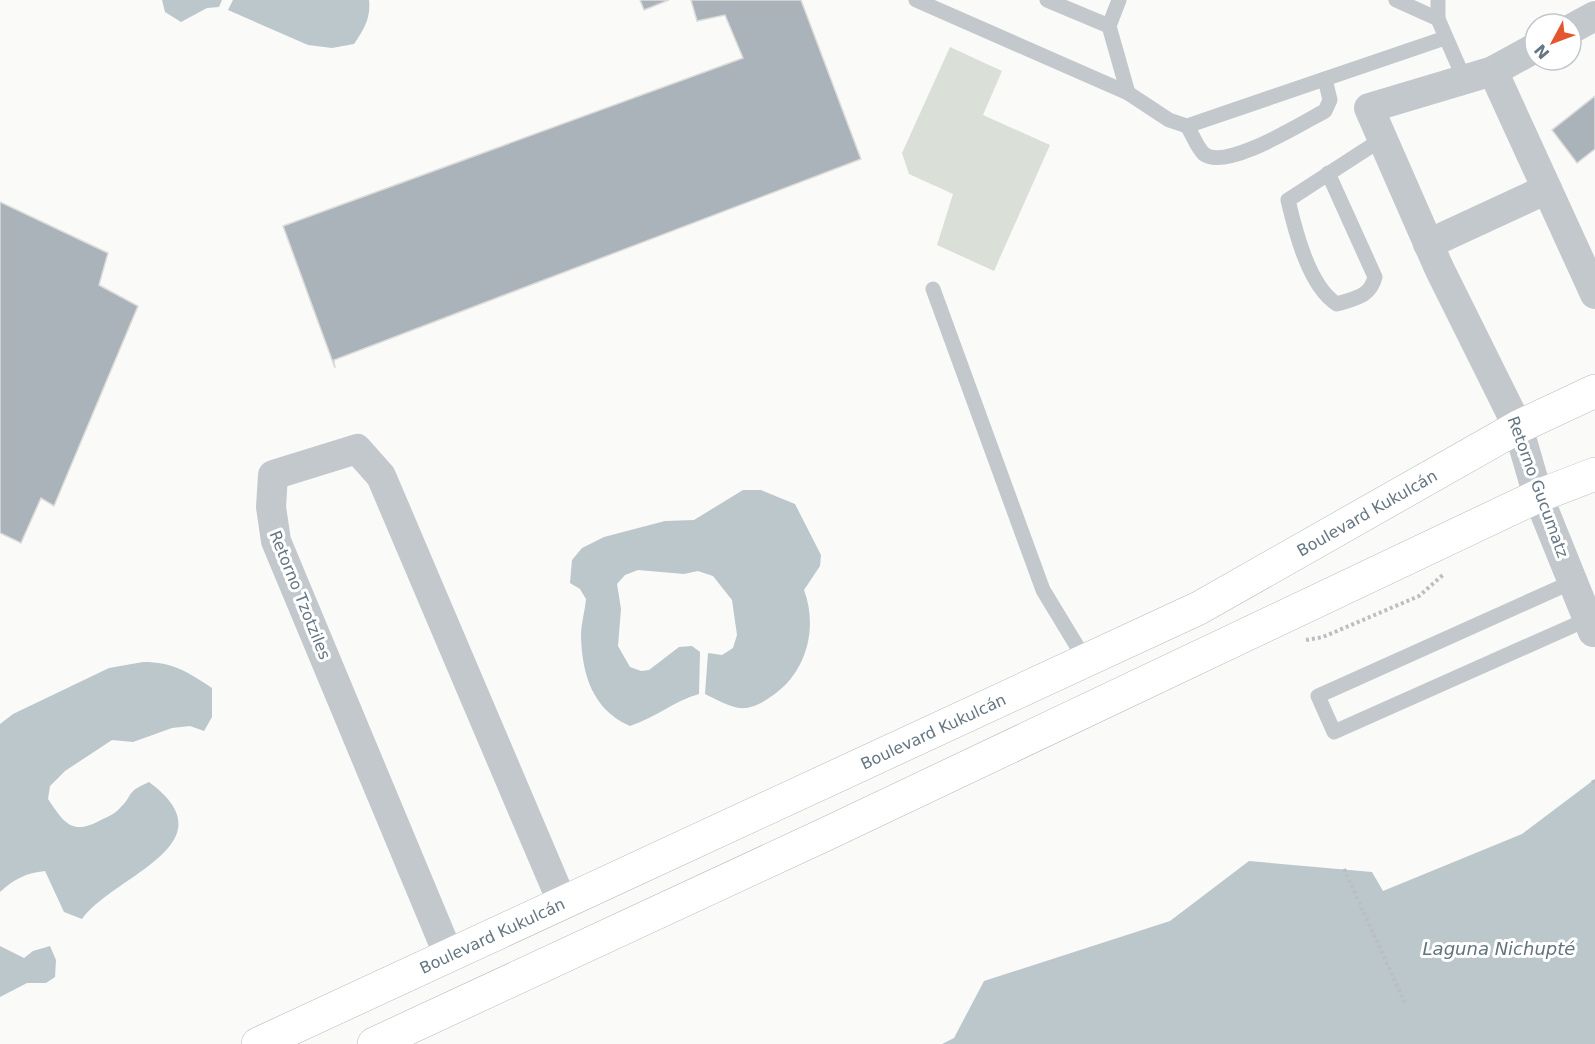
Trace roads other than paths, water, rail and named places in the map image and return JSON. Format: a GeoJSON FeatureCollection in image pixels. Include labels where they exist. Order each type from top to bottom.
{"type":"FeatureCollection","features":[{"type":"Feature","properties":{"kind":"main road","name":"Boulevard Kukulcán"},"geometry":{"type":"LineString","coordinates":[[258,1044],[1199,608],[1518,427],[1595,391]]}},
{"type":"Feature","properties":{"kind":"main road"},"geometry":{"type":"LineString","coordinates":[[374,1044],[824,835],[1538,496],[1595,474]]}},
{"type":"Feature","properties":{"kind":"street","name":"Retorno Gucumatz"},"geometry":{"type":"LineString","coordinates":[[1523,55],[1493,71],[1465,81],[1369,108],[1428,244],[1518,427],[1538,496],[1591,625]]}},
{"type":"Feature","properties":{"kind":"street"},"geometry":{"type":"LineString","coordinates":[[1493,71],[1595,294]]}},
{"type":"Feature","properties":{"kind":"street"},"geometry":{"type":"LineString","coordinates":[[1428,244],[1547,189]]}},
{"type":"Feature","properties":{"kind":"street","name":"Retorno Tzotziles"},"geometry":{"type":"LineString","coordinates":[[449,956],[276,541],[271,507],[273,475],[357,449],[381,476],[563,903]]}},
{"type":"Feature","properties":{"kind":"lane"},"geometry":{"type":"LineString","coordinates":[[916,0],[1128,93],[1169,120],[1187,126],[1445,38]]}},
{"type":"Feature","properties":{"kind":"lane"},"geometry":{"type":"LineString","coordinates":[[1047,0],[1109,26]]}},
{"type":"Feature","properties":{"kind":"lane"},"geometry":{"type":"LineString","coordinates":[[1119,0],[1109,26],[1128,93]]}},
{"type":"Feature","properties":{"kind":"lane"},"geometry":{"type":"LineString","coordinates":[[1396,0],[1438,19]]}},
{"type":"Feature","properties":{"kind":"lane"},"geometry":{"type":"LineString","coordinates":[[1438,0],[1438,19],[1465,81]]}},
{"type":"Feature","properties":{"kind":"lane"},"geometry":{"type":"LineString","coordinates":[[1187,126],[1204,154],[1219,159],[1237,155],[1324,111],[1330,100],[1325,80]]}},
{"type":"Feature","properties":{"kind":"lane"},"geometry":{"type":"LineString","coordinates":[[1328,173],[1375,277],[1372,287],[1366,294],[1337,304],[1326,297],[1297,239],[1288,200],[1328,173],[1383,139]]}},
{"type":"Feature","properties":{"kind":"lane"},"geometry":{"type":"LineString","coordinates":[[933,289],[1043,590],[1086,661]]}},
{"type":"Feature","properties":{"kind":"lane"},"geometry":{"type":"LineString","coordinates":[[1572,582],[1318,696],[1334,732],[1591,625]]}},
{"type":"Feature","properties":{"kind":"water"},"geometry":{"type":"Polygon","coordinates":[[[162,0],[222,0],[219,7],[207,8],[181,22],[165,12],[162,0]]]}},
{"type":"Feature","properties":{"kind":"water"},"geometry":{"type":"Polygon","coordinates":[[[233,0],[369,0],[369,12],[366,23],[354,44],[332,48],[308,45],[228,10],[233,0]]]}},
{"type":"Feature","properties":{"kind":"water"},"geometry":{"type":"Polygon","coordinates":[[[743,490],[761,490],[795,504],[821,555],[820,566],[804,590],[810,621],[806,651],[800,665],[781,689],[751,707],[735,707],[705,694],[708,653],[722,655],[733,648],[737,635],[732,600],[713,576],[698,571],[684,574],[638,570],[625,575],[617,584],[621,609],[618,646],[630,667],[641,671],[649,670],[679,647],[692,646],[700,652],[699,694],[630,726],[617,719],[598,701],[587,677],[581,636],[586,599],[580,589],[570,583],[572,560],[582,548],[604,537],[665,521],[694,520],[743,490]]]}},
{"type":"Feature","properties":{"kind":"water"},"geometry":{"type":"Polygon","coordinates":[[[154,662],[180,669],[212,688],[212,717],[204,731],[190,726],[172,728],[133,742],[112,740],[65,771],[50,786],[48,799],[63,820],[81,827],[115,813],[133,791],[149,782],[172,804],[178,823],[173,841],[159,857],[98,903],[82,919],[64,912],[45,871],[21,877],[0,892],[0,724],[13,714],[109,668],[154,662]]]}},
{"type":"Feature","properties":{"kind":"water","name":"Laguna Nichupté"},"geometry":{"type":"Polygon","coordinates":[[[1595,779],[1595,1044],[942,1044],[954,1038],[984,981],[1170,921],[1249,861],[1372,872],[1383,891],[1522,834],[1595,779]]]}},
{"type":"Feature","properties":{"kind":"water"},"geometry":{"type":"Polygon","coordinates":[[[0,946],[24,958],[33,951],[50,946],[56,960],[55,977],[46,983],[27,983],[0,997],[0,946]]]}}]}
